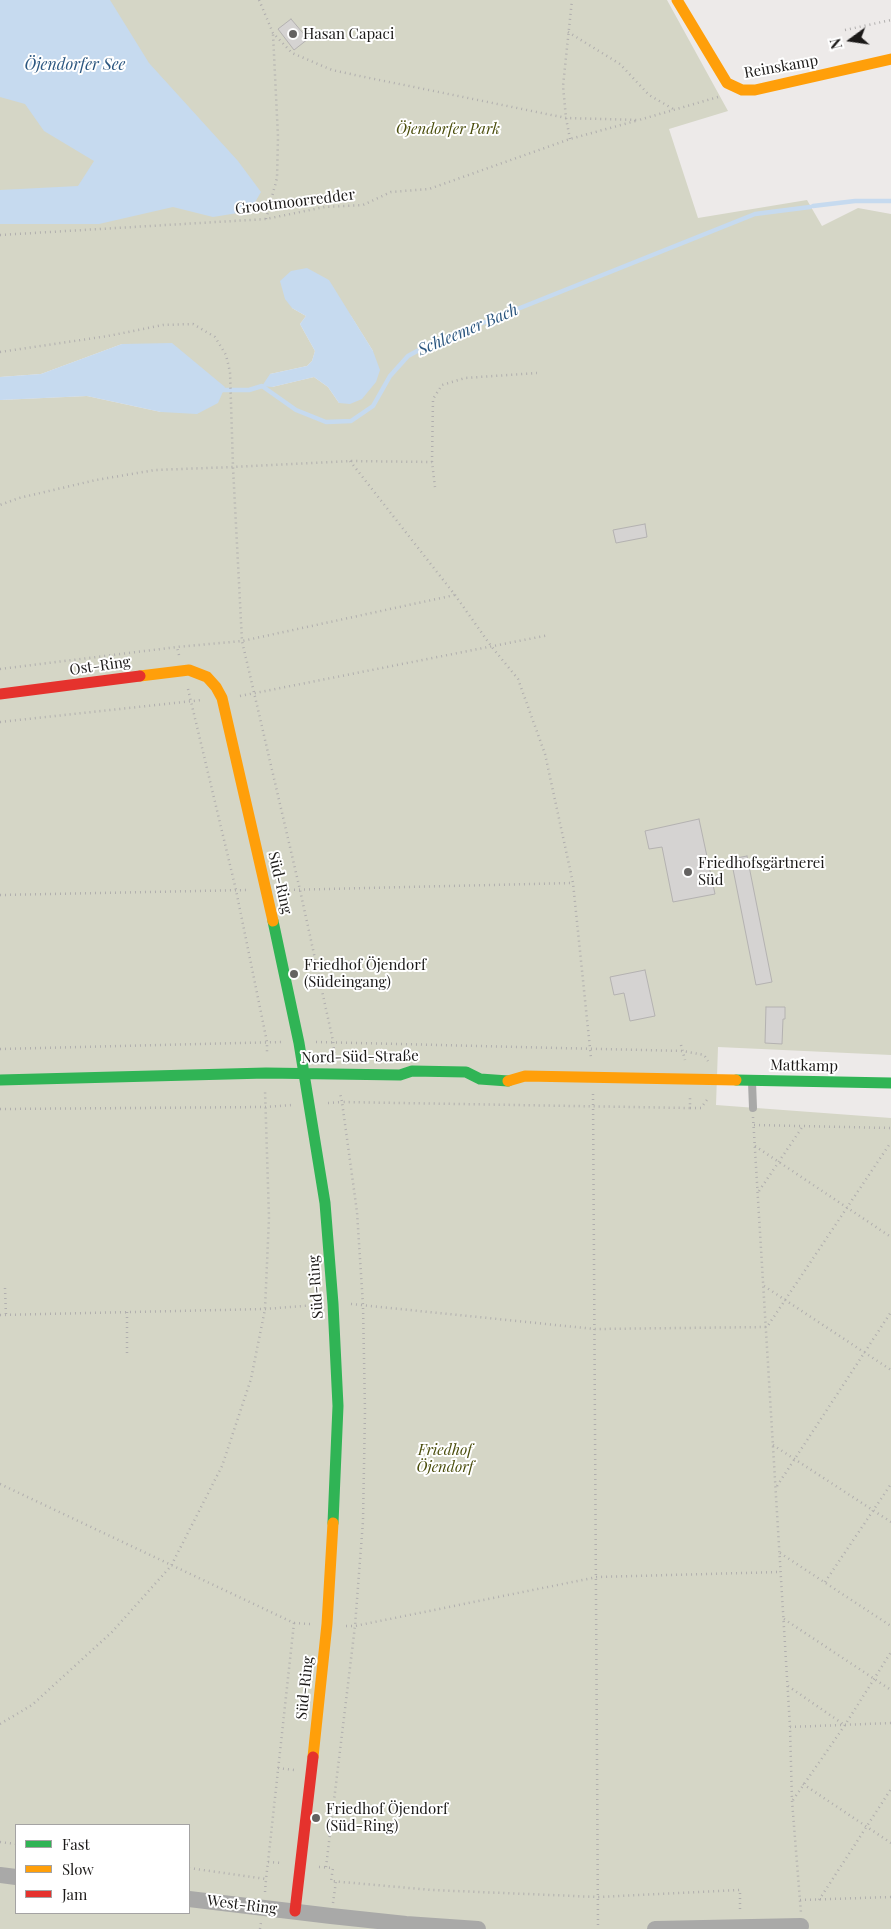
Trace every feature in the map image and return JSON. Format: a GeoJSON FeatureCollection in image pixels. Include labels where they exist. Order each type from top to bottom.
{"type":"FeatureCollection","features":[{"type":"Feature","properties":{"kind":"street"},"geometry":{"type":"LineString","coordinates":[[677,0],[727,83],[734,87]]}},
{"type":"Feature","properties":{"kind":"street","name":"Reinskamp"},"geometry":{"type":"LineString","coordinates":[[734,87],[742,90],[754,90],[891,60]]}},
{"type":"Feature","properties":{"kind":"street","name":"Ost-Ring"},"geometry":{"type":"LineString","coordinates":[[0,694],[182,670],[204,675]]}},
{"type":"Feature","properties":{"kind":"street","name":"Süd-Ring"},"geometry":{"type":"LineString","coordinates":[[204,675],[216,687],[222,698],[299,1043],[325,1203],[333,1304],[338,1406],[327,1624],[295,1911]]}},
{"type":"Feature","properties":{"kind":"street","name":"Nord-Süd-Straße"},"geometry":{"type":"LineString","coordinates":[[0,1080],[266,1073],[400,1075],[412,1071],[466,1072],[480,1079],[512,1081],[525,1076],[717,1080]]}},
{"type":"Feature","properties":{"kind":"street","name":"Mattkamp"},"geometry":{"type":"LineString","coordinates":[[717,1080],[891,1083]]}},
{"type":"Feature","properties":{"kind":"street"},"geometry":{"type":"LineString","coordinates":[[0,1875],[15,1877]]}},
{"type":"Feature","properties":{"kind":"street","name":"West-Ring"},"geometry":{"type":"LineString","coordinates":[[190,1899],[406,1924],[478,1929]]}},
{"type":"Feature","properties":{"kind":"street"},"geometry":{"type":"LineString","coordinates":[[655,1929],[801,1926]]}},
{"type":"Feature","properties":{"kind":"lane"},"geometry":{"type":"LineString","coordinates":[[752,1080],[753,1108]]}},
{"type":"Feature","properties":{"kind":"path"},"geometry":{"type":"LineString","coordinates":[[259,0],[273,33],[278,137],[277,178],[266,219]]}},
{"type":"Feature","properties":{"kind":"path"},"geometry":{"type":"LineString","coordinates":[[570,139],[563,86],[572,0]]}},
{"type":"Feature","properties":{"kind":"path"},"geometry":{"type":"LineString","coordinates":[[845,30],[891,20]]}},
{"type":"Feature","properties":{"kind":"path"},"geometry":{"type":"LineString","coordinates":[[568,32],[620,64],[649,95],[677,110]]}},
{"type":"Feature","properties":{"kind":"path"},"geometry":{"type":"LineString","coordinates":[[273,33],[292,53],[332,70],[566,118],[640,120]]}},
{"type":"Feature","properties":{"kind":"path","name":"Grootmoorredder"},"geometry":{"type":"LineString","coordinates":[[0,235],[266,219],[325,206],[363,205],[391,192],[429,189],[570,139],[716,99],[734,87]]}},
{"type":"Feature","properties":{"kind":"path"},"geometry":{"type":"LineString","coordinates":[[0,352],[108,336],[163,325],[193,324],[215,338],[226,355],[230,372],[232,467],[242,641],[333,1041],[336,1075],[342,1102],[357,1212],[363,1305],[366,1411],[362,1521],[355,1626],[326,1867]]}},
{"type":"Feature","properties":{"kind":"path"},"geometry":{"type":"LineString","coordinates":[[435,487],[432,462],[433,399],[442,385],[465,378],[537,373]]}},
{"type":"Feature","properties":{"kind":"path"},"geometry":{"type":"LineString","coordinates":[[0,505],[18,498],[96,480],[155,470],[350,461],[432,462]]}},
{"type":"Feature","properties":{"kind":"path"},"geometry":{"type":"LineString","coordinates":[[350,461],[455,595],[490,646],[518,679],[545,754],[573,883],[593,1077],[598,1929]]}},
{"type":"Feature","properties":{"kind":"path"},"geometry":{"type":"LineString","coordinates":[[0,669],[177,647],[242,641],[455,595]]}},
{"type":"Feature","properties":{"kind":"path"},"geometry":{"type":"LineString","coordinates":[[0,722],[255,694],[549,635]]}},
{"type":"Feature","properties":{"kind":"path"},"geometry":{"type":"LineString","coordinates":[[0,1724],[32,1704],[112,1632],[171,1566],[222,1466],[251,1379],[265,1309],[269,1218],[264,1107],[267,1042],[236,890],[177,647]]}},
{"type":"Feature","properties":{"kind":"path"},"geometry":{"type":"LineString","coordinates":[[0,895],[573,883]]}},
{"type":"Feature","properties":{"kind":"path"},"geometry":{"type":"LineString","coordinates":[[0,1049],[333,1041],[683,1052]]}},
{"type":"Feature","properties":{"kind":"path"},"geometry":{"type":"LineString","coordinates":[[0,1109],[264,1107],[342,1102],[690,1108],[690,1079]]}},
{"type":"Feature","properties":{"kind":"path"},"geometry":{"type":"LineString","coordinates":[[801,1926],[792,1801],[784,1618],[754,1125],[891,1128]]}},
{"type":"Feature","properties":{"kind":"path"},"geometry":{"type":"LineString","coordinates":[[758,1192],[803,1126]]}},
{"type":"Feature","properties":{"kind":"path"},"geometry":{"type":"LineString","coordinates":[[767,1327],[891,1142]]}},
{"type":"Feature","properties":{"kind":"path"},"geometry":{"type":"LineString","coordinates":[[755,1146],[891,1237]]}},
{"type":"Feature","properties":{"kind":"path"},"geometry":{"type":"LineString","coordinates":[[764,1286],[891,1370]]}},
{"type":"Feature","properties":{"kind":"path"},"geometry":{"type":"LineString","coordinates":[[5,1288],[6,1315]]}},
{"type":"Feature","properties":{"kind":"path"},"geometry":{"type":"LineString","coordinates":[[0,1315],[265,1309],[333,1304],[363,1305],[595,1328],[767,1327]]}},
{"type":"Feature","properties":{"kind":"path"},"geometry":{"type":"LineString","coordinates":[[127,1312],[128,1353]]}},
{"type":"Feature","properties":{"kind":"path"},"geometry":{"type":"LineString","coordinates":[[776,1487],[891,1312]]}},
{"type":"Feature","properties":{"kind":"path"},"geometry":{"type":"LineString","coordinates":[[773,1445],[891,1522]]}},
{"type":"Feature","properties":{"kind":"path"},"geometry":{"type":"LineString","coordinates":[[0,1484],[294,1623],[355,1626],[597,1577],[781,1572]]}},
{"type":"Feature","properties":{"kind":"path"},"geometry":{"type":"LineString","coordinates":[[825,1582],[891,1484]]}},
{"type":"Feature","properties":{"kind":"path"},"geometry":{"type":"LineString","coordinates":[[780,1553],[891,1626]]}},
{"type":"Feature","properties":{"kind":"path"},"geometry":{"type":"LineString","coordinates":[[784,1618],[891,1690]]}},
{"type":"Feature","properties":{"kind":"path"},"geometry":{"type":"LineString","coordinates":[[190,1868],[266,1879],[294,1623]]}},
{"type":"Feature","properties":{"kind":"path"},"geometry":{"type":"LineString","coordinates":[[792,1801],[845,1724],[891,1652]]}},
{"type":"Feature","properties":{"kind":"path"},"geometry":{"type":"LineString","coordinates":[[787,1685],[845,1724]]}},
{"type":"Feature","properties":{"kind":"path"},"geometry":{"type":"LineString","coordinates":[[790,1727],[891,1723]]}},
{"type":"Feature","properties":{"kind":"path"},"geometry":{"type":"LineString","coordinates":[[803,1784],[891,1843]]}},
{"type":"Feature","properties":{"kind":"path"},"geometry":{"type":"LineString","coordinates":[[819,1900],[891,1789]]}},
{"type":"Feature","properties":{"kind":"path"},"geometry":{"type":"LineString","coordinates":[[0,1842],[15,1844]]}},
{"type":"Feature","properties":{"kind":"path"},"geometry":{"type":"LineString","coordinates":[[268,1862],[333,1868],[331,1881],[336,1882],[432,1890],[598,1897],[740,1890],[740,1927]]}},
{"type":"Feature","properties":{"kind":"path"},"geometry":{"type":"LineString","coordinates":[[331,1916],[336,1882]]}},
{"type":"Feature","properties":{"kind":"path"},"geometry":{"type":"LineString","coordinates":[[800,1900],[891,1896]]}},
{"type":"Feature","properties":{"kind":"green space","name":"Friedhof Öjendorf"},"geometry":{"type":"Polygon","coordinates":[[[0,0],[667,0],[728,111],[669,129],[698,218],[807,200],[822,226],[858,208],[891,214],[891,1055],[718,1047],[716,1105],[891,1118],[891,1929],[0,1929],[0,400],[87,396],[161,412],[122,344],[41,374],[0,377],[0,0]],[[292,308],[306,316],[300,324],[315,351],[312,361],[307,366],[270,374],[272,387],[314,377],[328,387],[339,403],[373,351],[351,316],[292,308]]]}},
{"type":"Feature","properties":{"kind":"water","name":"Öjendorfer See"},"geometry":{"type":"Polygon","coordinates":[[[0,0],[110,0],[149,63],[238,161],[261,192],[250,211],[213,217],[173,207],[99,224],[0,224],[0,190],[78,186],[94,161],[44,131],[25,104],[0,97],[0,0]]]}},
{"type":"Feature","properties":{"kind":"water"},"geometry":{"type":"Polygon","coordinates":[[[307,268],[329,280],[373,351],[380,370],[376,382],[362,399],[350,404],[339,403],[328,387],[314,377],[272,387],[262,386],[270,374],[307,366],[312,361],[315,351],[300,324],[306,316],[292,308],[285,299],[280,281],[291,271],[307,268]]]}},
{"type":"Feature","properties":{"kind":"water"},"geometry":{"type":"Polygon","coordinates":[[[172,343],[225,387],[218,403],[197,414],[161,412],[87,396],[0,400],[0,377],[41,374],[122,344],[172,343]]]}},
{"type":"Feature","properties":{"kind":"building","name":"Hasan Capaci"},"geometry":{"type":"Polygon","coordinates":[[[291,19],[308,39],[294,50],[278,29],[291,19]]]}},
{"type":"Feature","properties":{"kind":"building"},"geometry":{"type":"Polygon","coordinates":[[[645,524],[647,537],[616,543],[613,530],[645,524]]]}},
{"type":"Feature","properties":{"kind":"building","name":"Friedhofsgärtnerei Süd"},"geometry":{"type":"Polygon","coordinates":[[[699,819],[715,894],[673,902],[662,847],[649,849],[645,831],[699,819]]]}},
{"type":"Feature","properties":{"kind":"building"},"geometry":{"type":"Polygon","coordinates":[[[747,856],[772,982],[756,985],[731,859],[747,856]]]}},
{"type":"Feature","properties":{"kind":"building"},"geometry":{"type":"Polygon","coordinates":[[[645,970],[655,1016],[630,1021],[624,993],[614,995],[610,977],[645,970]]]}},
{"type":"Feature","properties":{"kind":"building"},"geometry":{"type":"Polygon","coordinates":[[[766,1007],[785,1007],[782,1044],[765,1043],[766,1007]]]}},
{"type":"Feature","properties":{"kind":"waterway","name":"Schleemer Bach"},"geometry":{"type":"LineString","coordinates":[[813,206],[855,201],[891,201]]}},
{"type":"Feature","properties":{"kind":"waterway","name":"Schleemer Bach"},"geometry":{"type":"LineString","coordinates":[[219,390],[249,390],[262,386],[296,410],[326,422],[351,421],[373,406],[390,376],[408,356],[430,344],[755,214],[810,207]]}},
{"type":"Feature","properties":{"kind":"traffic: fast"},"geometry":{"type":"LineString","coordinates":[[273,921],[299,1043],[325,1203],[333,1304],[338,1406],[333,1523]]}},
{"type":"Feature","properties":{"kind":"traffic: fast"},"geometry":{"type":"LineString","coordinates":[[0,1080],[266,1073],[400,1075],[412,1071],[466,1072],[480,1079],[508,1081]]}},
{"type":"Feature","properties":{"kind":"traffic: fast"},"geometry":{"type":"LineString","coordinates":[[736,1080],[891,1083]]}},
{"type":"Feature","properties":{"kind":"traffic: slow"},"geometry":{"type":"LineString","coordinates":[[677,0],[727,83],[742,90],[755,90],[891,59]]}},
{"type":"Feature","properties":{"kind":"traffic: slow"},"geometry":{"type":"LineString","coordinates":[[140,676],[189,670],[207,677],[216,687],[222,698],[273,921]]}},
{"type":"Feature","properties":{"kind":"traffic: slow"},"geometry":{"type":"LineString","coordinates":[[508,1081],[525,1076],[736,1080]]}},
{"type":"Feature","properties":{"kind":"traffic: slow"},"geometry":{"type":"LineString","coordinates":[[313,1757],[327,1624],[333,1523]]}},
{"type":"Feature","properties":{"kind":"traffic: jam"},"geometry":{"type":"LineString","coordinates":[[0,694],[140,676]]}},
{"type":"Feature","properties":{"kind":"traffic: jam"},"geometry":{"type":"LineString","coordinates":[[295,1911],[313,1757]]}},
{"type":"Feature","properties":{"kind":"place","name":"Hasan Capaci"},"geometry":{"type":"Point","coordinates":[293,34]}},
{"type":"Feature","properties":{"kind":"place","name":"Friedhofsgärtnerei Süd"},"geometry":{"type":"Point","coordinates":[688,872]}},
{"type":"Feature","properties":{"kind":"place","name":"Friedhof Öjendorf (Südeingang)"},"geometry":{"type":"Point","coordinates":[294,974]}},
{"type":"Feature","properties":{"kind":"place","name":"Friedhof Öjendorf (Süd-Ring)"},"geometry":{"type":"Point","coordinates":[316,1818]}},
{"type":"Feature","properties":{"kind":"park label","name":"Öjendorfer Park"},"geometry":{"type":"Point","coordinates":[448,129]}}]}
